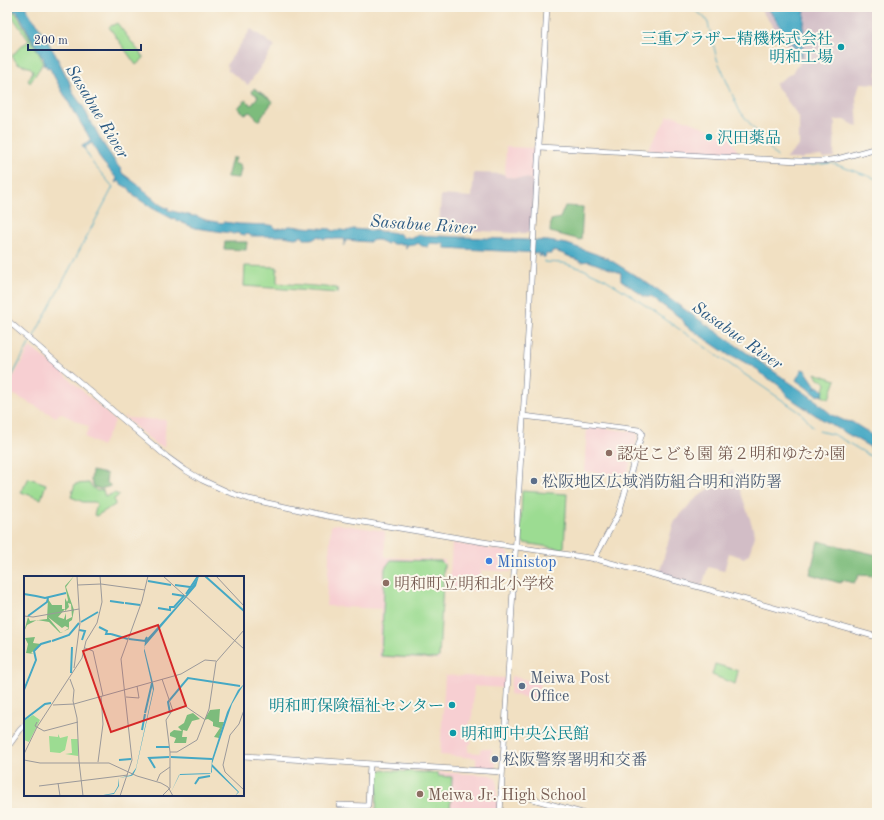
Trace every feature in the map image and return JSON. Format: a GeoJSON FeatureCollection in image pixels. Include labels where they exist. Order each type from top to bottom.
{"type":"FeatureCollection","features":[{"type":"Feature","properties":{"kind":"street"},"geometry":{"type":"LineString","coordinates":[[500,813],[547,7]]}},
{"type":"Feature","properties":{"kind":"street"},"geometry":{"type":"LineString","coordinates":[[539,147],[779,161],[837,159],[877,148]]}},
{"type":"Feature","properties":{"kind":"street"},"geometry":{"type":"LineString","coordinates":[[7,320],[167,457],[202,480],[228,492],[320,514],[594,559],[877,637]]}},
{"type":"Feature","properties":{"kind":"street"},"geometry":{"type":"LineString","coordinates":[[523,416],[639,430],[642,433],[619,513],[594,559]]}},
{"type":"Feature","properties":{"kind":"street"},"geometry":{"type":"LineString","coordinates":[[7,748],[24,726]]}},
{"type":"Feature","properties":{"kind":"street"},"geometry":{"type":"LineString","coordinates":[[244,756],[502,772]]}},
{"type":"Feature","properties":{"kind":"street"},"geometry":{"type":"LineString","coordinates":[[339,805],[368,805],[370,764]]}},
{"type":"Feature","properties":{"kind":"street"},"geometry":{"type":"LineString","coordinates":[[501,790],[582,813]]}},
{"type":"Feature","properties":{"kind":"shaded area"},"geometry":{"type":"Polygon","coordinates":[[[759,7],[877,7],[877,84],[860,83],[856,98],[858,127],[845,120],[835,120],[834,157],[823,158],[821,156],[805,157],[801,159],[785,159],[799,146],[799,117],[775,84],[793,72],[794,69],[800,64],[759,7]]]}},
{"type":"Feature","properties":{"kind":"shaded area"},"geometry":{"type":"Polygon","coordinates":[[[251,29],[275,46],[248,85],[228,70],[227,64],[251,29]]]}},
{"type":"Feature","properties":{"kind":"shaded area"},"geometry":{"type":"Polygon","coordinates":[[[672,115],[730,137],[740,156],[647,151],[668,116],[671,117],[672,115]]]}},
{"type":"Feature","properties":{"kind":"shaded area"},"geometry":{"type":"Polygon","coordinates":[[[506,147],[537,149],[535,179],[505,177],[506,147]]]}},
{"type":"Feature","properties":{"kind":"shaded area"},"geometry":{"type":"Polygon","coordinates":[[[474,173],[505,174],[505,177],[535,179],[532,230],[530,233],[439,228],[441,195],[472,197],[474,173]]]}},
{"type":"Feature","properties":{"kind":"shaded area"},"geometry":{"type":"Polygon","coordinates":[[[30,347],[61,371],[115,421],[102,446],[85,437],[89,427],[60,413],[56,417],[7,391],[30,347]]]}},
{"type":"Feature","properties":{"kind":"shaded area"},"geometry":{"type":"Polygon","coordinates":[[[124,415],[128,418],[166,420],[164,448],[160,445],[158,446],[124,417],[124,415]]]}},
{"type":"Feature","properties":{"kind":"shaded area","name":"認定こども園 第２明和ゆたか園"},"geometry":{"type":"Polygon","coordinates":[[[587,426],[636,432],[638,435],[627,475],[584,472],[587,426]]]}},
{"type":"Feature","properties":{"kind":"shaded area"},"geometry":{"type":"Polygon","coordinates":[[[733,470],[755,536],[749,554],[744,558],[729,553],[724,571],[708,567],[702,586],[659,574],[674,522],[693,501],[733,470]]]}},
{"type":"Feature","properties":{"kind":"shaded area","name":"明和町立明和北小学校"},"geometry":{"type":"Polygon","coordinates":[[[337,524],[385,531],[385,557],[445,560],[439,660],[379,657],[381,609],[326,606],[331,525],[337,524]]]}},
{"type":"Feature","properties":{"kind":"shaded area"},"geometry":{"type":"Polygon","coordinates":[[[452,543],[506,551],[510,556],[512,556],[511,572],[482,570],[482,557],[480,591],[449,589],[452,543]]]}},
{"type":"Feature","properties":{"kind":"shaded area"},"geometry":{"type":"Polygon","coordinates":[[[445,675],[505,678],[504,688],[474,686],[472,719],[470,722],[470,728],[472,729],[471,744],[469,744],[468,752],[480,753],[480,749],[492,749],[491,761],[496,762],[495,770],[476,769],[476,758],[440,755],[445,675]]]}},
{"type":"Feature","properties":{"kind":"shaded area"},"geometry":{"type":"Polygon","coordinates":[[[511,676],[540,683],[537,700],[510,694],[511,676]]]}},
{"type":"Feature","properties":{"kind":"shaded area","name":"Meiwa Jr. High School"},"geometry":{"type":"Polygon","coordinates":[[[377,769],[491,775],[497,780],[497,796],[499,797],[498,813],[375,813],[377,769]]]}},
{"type":"Feature","properties":{"kind":"green space"},"geometry":{"type":"Polygon","coordinates":[[[12,8],[43,62],[30,83],[28,81],[33,71],[31,68],[17,63],[12,56],[21,46],[29,41],[8,10],[12,8]]]}},
{"type":"Feature","properties":{"kind":"green space"},"geometry":{"type":"Polygon","coordinates":[[[117,23],[144,58],[136,65],[109,27],[117,23]]]}},
{"type":"Feature","properties":{"kind":"green space"},"geometry":{"type":"Polygon","coordinates":[[[254,88],[273,101],[259,121],[250,112],[245,114],[238,108],[245,100],[252,105],[258,96],[252,92],[254,88]]]}},
{"type":"Feature","properties":{"kind":"green space"},"geometry":{"type":"Polygon","coordinates":[[[232,158],[236,158],[234,164],[240,164],[241,169],[239,178],[226,177],[232,158]]]}},
{"type":"Feature","properties":{"kind":"green space"},"geometry":{"type":"Polygon","coordinates":[[[565,206],[583,207],[581,240],[550,232],[551,220],[560,218],[565,206]]]}},
{"type":"Feature","properties":{"kind":"green space"},"geometry":{"type":"Polygon","coordinates":[[[225,242],[247,242],[246,250],[224,249],[225,242]]]}},
{"type":"Feature","properties":{"kind":"green space"},"geometry":{"type":"Polygon","coordinates":[[[245,266],[277,267],[277,283],[337,288],[338,293],[244,286],[245,266]]]}},
{"type":"Feature","properties":{"kind":"green space"},"geometry":{"type":"Polygon","coordinates":[[[815,373],[836,380],[829,399],[822,396],[826,384],[824,381],[818,379],[815,373]]]}},
{"type":"Feature","properties":{"kind":"green space"},"geometry":{"type":"Polygon","coordinates":[[[92,471],[107,474],[106,482],[111,486],[100,489],[94,487],[91,481],[92,471]]]}},
{"type":"Feature","properties":{"kind":"green space"},"geometry":{"type":"Polygon","coordinates":[[[29,478],[46,484],[41,499],[21,492],[29,478]]]}},
{"type":"Feature","properties":{"kind":"green space"},"geometry":{"type":"Polygon","coordinates":[[[89,483],[97,491],[103,490],[105,497],[114,493],[120,495],[114,499],[115,505],[96,516],[94,515],[97,503],[83,502],[71,497],[75,484],[89,483]]]}},
{"type":"Feature","properties":{"kind":"green space"},"geometry":{"type":"Polygon","coordinates":[[[522,491],[567,494],[564,547],[562,549],[524,543],[520,540],[522,491]]]}},
{"type":"Feature","properties":{"kind":"green space"},"geometry":{"type":"Polygon","coordinates":[[[818,541],[877,555],[877,576],[859,575],[854,583],[842,580],[840,583],[810,574],[818,541]]]}},
{"type":"Feature","properties":{"kind":"green space"},"geometry":{"type":"Polygon","coordinates":[[[391,560],[441,561],[444,564],[439,657],[436,659],[381,656],[385,568],[391,560]]]}},
{"type":"Feature","properties":{"kind":"green space"},"geometry":{"type":"Polygon","coordinates":[[[715,664],[738,671],[735,684],[712,675],[715,664]]]}},
{"type":"Feature","properties":{"kind":"green space","name":"Meiwa Jr. High School"},"geometry":{"type":"Polygon","coordinates":[[[378,770],[438,773],[438,776],[452,777],[450,813],[376,813],[378,770]]]}},
{"type":"Feature","properties":{"kind":"water"},"geometry":{"type":"Polygon","coordinates":[[[12,7],[27,7],[29,13],[55,54],[69,81],[73,93],[84,108],[92,125],[121,169],[122,173],[164,207],[169,208],[167,209],[168,210],[222,223],[270,225],[274,226],[276,229],[286,228],[289,226],[331,229],[331,231],[347,231],[353,229],[397,233],[405,238],[407,236],[409,238],[416,237],[417,235],[548,241],[567,244],[607,258],[644,281],[818,402],[832,415],[845,421],[852,422],[871,434],[873,439],[877,442],[877,451],[820,418],[786,395],[782,388],[765,377],[757,369],[733,356],[730,356],[685,325],[678,316],[651,297],[645,297],[621,280],[621,273],[588,261],[582,262],[553,251],[551,254],[546,254],[545,257],[543,257],[542,253],[539,257],[538,253],[445,248],[444,244],[430,243],[428,247],[422,246],[418,243],[415,245],[407,245],[406,248],[405,244],[393,244],[390,242],[387,244],[378,240],[369,242],[346,240],[344,246],[344,239],[324,239],[318,236],[316,238],[304,239],[302,236],[295,238],[284,236],[251,236],[248,234],[233,234],[195,228],[171,218],[134,196],[128,187],[122,185],[119,181],[116,183],[115,182],[117,179],[101,160],[92,143],[84,149],[82,146],[91,141],[87,133],[74,113],[49,67],[47,68],[46,65],[44,66],[44,59],[17,11],[15,12],[12,7]]]}},
{"type":"Feature","properties":{"kind":"water"},"geometry":{"type":"Polygon","coordinates":[[[767,7],[805,7],[802,58],[767,7]]]}},
{"type":"Feature","properties":{"kind":"water"},"geometry":{"type":"Polygon","coordinates":[[[802,369],[805,370],[816,386],[814,389],[817,386],[824,391],[822,396],[818,396],[796,380],[802,369]]]}},
{"type":"Feature","properties":{"kind":"waterway"},"geometry":{"type":"LineString","coordinates":[[691,7],[704,17],[708,23],[717,59],[739,110],[777,157]]}},
{"type":"Feature","properties":{"kind":"waterway"},"geometry":{"type":"LineString","coordinates":[[33,338],[113,187],[94,165],[84,148]]}},
{"type":"Feature","properties":{"kind":"waterway"},"geometry":{"type":"LineString","coordinates":[[781,163],[783,165],[812,165],[831,163],[877,179]]}},
{"type":"Feature","properties":{"kind":"waterway"},"geometry":{"type":"LineString","coordinates":[[544,261],[563,263],[583,269],[605,279],[801,413],[813,427]]}},
{"type":"Feature","properties":{"kind":"waterway"},"geometry":{"type":"LineString","coordinates":[[7,386],[29,344]]}},
{"type":"Feature","properties":{"kind":"waterway"},"geometry":{"type":"LineString","coordinates":[[819,431],[835,435],[877,460]]}},
{"type":"Feature","properties":{"kind":"place","name":"三重ブラザー精機株式会社 明和工場"},"geometry":{"type":"Point","coordinates":[841,47]}},
{"type":"Feature","properties":{"kind":"place","name":"沢田薬品"},"geometry":{"type":"Point","coordinates":[709,137]}},
{"type":"Feature","properties":{"kind":"place","name":"認定こども園 第２明和ゆたか園"},"geometry":{"type":"Point","coordinates":[609,453]}},
{"type":"Feature","properties":{"kind":"place","name":"松阪地区広域消防組合明和消防署"},"geometry":{"type":"Point","coordinates":[534,481]}},
{"type":"Feature","properties":{"kind":"place","name":"Ministop"},"geometry":{"type":"Point","coordinates":[489,561]}},
{"type":"Feature","properties":{"kind":"place","name":"明和町立明和北小学校"},"geometry":{"type":"Point","coordinates":[386,583]}},
{"type":"Feature","properties":{"kind":"place","name":"Meiwa Post Office"},"geometry":{"type":"Point","coordinates":[522,686]}},
{"type":"Feature","properties":{"kind":"place","name":"明和町保険福祉センター"},"geometry":{"type":"Point","coordinates":[452,705]}},
{"type":"Feature","properties":{"kind":"place","name":"明和町中央公民館"},"geometry":{"type":"Point","coordinates":[453,733]}},
{"type":"Feature","properties":{"kind":"place","name":"松阪警察署明和交番"},"geometry":{"type":"Point","coordinates":[495,759]}},
{"type":"Feature","properties":{"kind":"place","name":"Meiwa Jr. High School"},"geometry":{"type":"Point","coordinates":[420,794]}},
{"type":"Feature","properties":{"kind":"water label","name":"Sasabue River"},"geometry":{"type":"Point","coordinates":[98,111]}},
{"type":"Feature","properties":{"kind":"water label","name":"Sasabue River"},"geometry":{"type":"Point","coordinates":[423,224]}},
{"type":"Feature","properties":{"kind":"water label","name":"Sasabue River"},"geometry":{"type":"Point","coordinates":[738,335]}}]}
